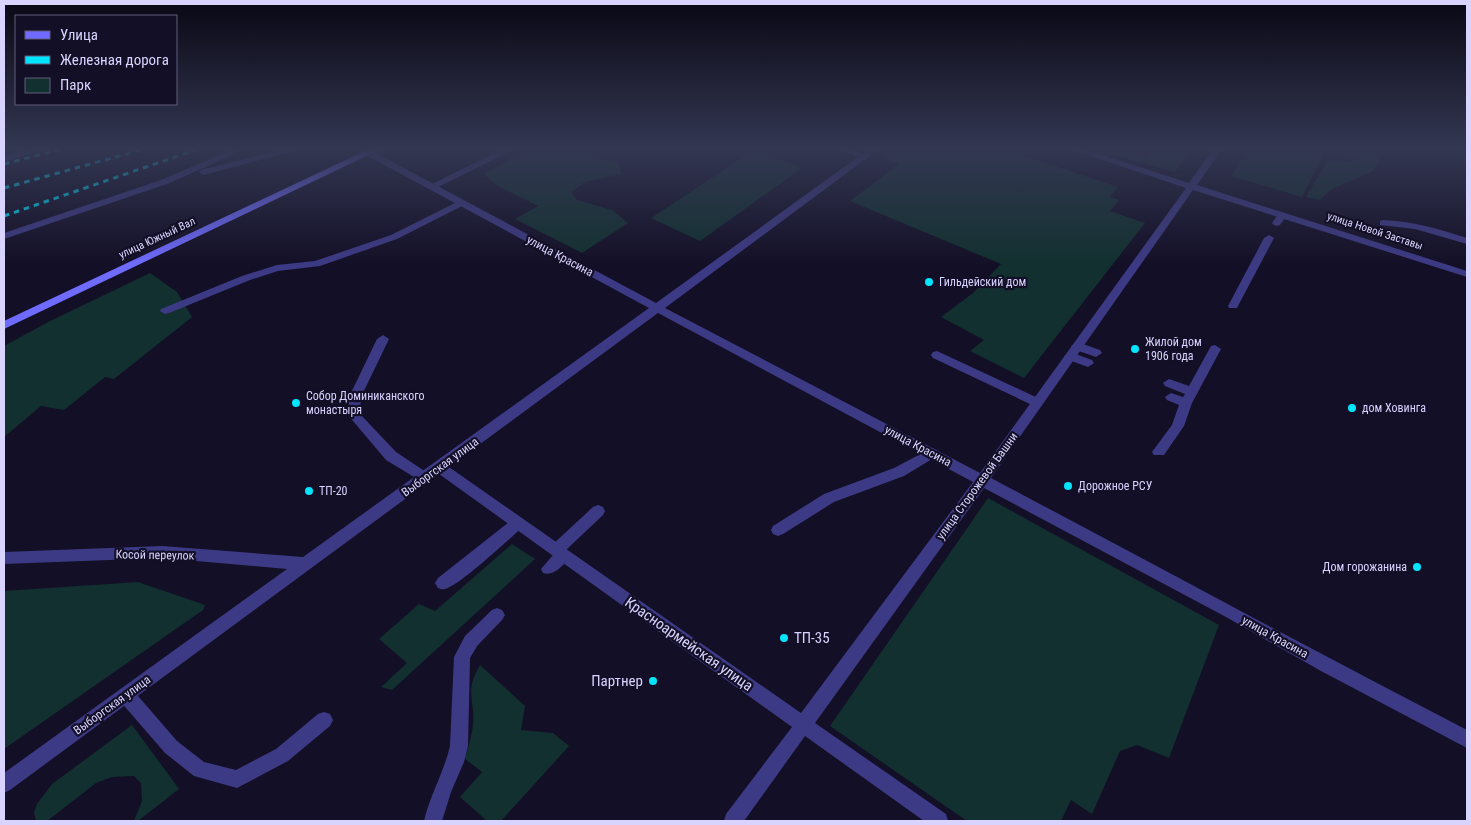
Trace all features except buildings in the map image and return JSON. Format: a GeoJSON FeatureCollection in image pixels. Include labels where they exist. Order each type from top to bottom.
{"type":"FeatureCollection","features":[{"type":"Feature","properties":{"kind":"street"},"geometry":{"type":"LineString","coordinates":[[4,236],[148,188]]}},
{"type":"Feature","properties":{"kind":"street","name":"улица Южный Вал"},"geometry":{"type":"LineString","coordinates":[[4,325],[296,188]]}},
{"type":"Feature","properties":{"kind":"street","name":"улица Красина"},"geometry":{"type":"LineString","coordinates":[[433,188],[1467,739]]}},
{"type":"Feature","properties":{"kind":"street","name":"Выборгская улица"},"geometry":{"type":"LineString","coordinates":[[4,784],[823,188]]}},
{"type":"Feature","properties":{"kind":"street","name":"улица Сторожевой Башни"},"geometry":{"type":"LineString","coordinates":[[733,821],[982,480],[1191,188]]}},
{"type":"Feature","properties":{"kind":"street","name":"улица Новой Заставы"},"geometry":{"type":"LineString","coordinates":[[1196,188],[1280,219],[1375,241],[1467,274]]}},
{"type":"Feature","properties":{"kind":"street"},"geometry":{"type":"LineString","coordinates":[[165,311],[246,278],[278,268],[316,264],[370,246],[394,237],[461,203]]}},
{"type":"Feature","properties":{"kind":"street"},"geometry":{"type":"LineString","coordinates":[[1382,223],[1394,222],[1415,226],[1467,241]]}},
{"type":"Feature","properties":{"kind":"street"},"geometry":{"type":"LineString","coordinates":[[1234,306],[1269,238]]}},
{"type":"Feature","properties":{"kind":"street"},"geometry":{"type":"LineString","coordinates":[[383,339],[355,397],[354,415],[391,456],[424,478]]}},
{"type":"Feature","properties":{"kind":"street"},"geometry":{"type":"LineString","coordinates":[[1077,346],[1096,353]]}},
{"type":"Feature","properties":{"kind":"street"},"geometry":{"type":"LineString","coordinates":[[1159,452],[1178,426],[1189,398],[1215,349]]}},
{"type":"Feature","properties":{"kind":"street"},"geometry":{"type":"LineString","coordinates":[[938,355],[1036,402]]}},
{"type":"Feature","properties":{"kind":"street"},"geometry":{"type":"LineString","coordinates":[[1070,356],[1088,363]]}},
{"type":"Feature","properties":{"kind":"street"},"geometry":{"type":"LineString","coordinates":[[1169,383],[1189,398]]}},
{"type":"Feature","properties":{"kind":"street"},"geometry":{"type":"LineString","coordinates":[[1171,397],[1189,398]]}},
{"type":"Feature","properties":{"kind":"street"},"geometry":{"type":"LineString","coordinates":[[778,530],[829,498],[899,472],[932,453]]}},
{"type":"Feature","properties":{"kind":"street","name":"Красноармейская улица"},"geometry":{"type":"LineString","coordinates":[[439,467],[939,821]]}},
{"type":"Feature","properties":{"kind":"street"},"geometry":{"type":"LineString","coordinates":[[548,569],[559,552],[598,510]]}},
{"type":"Feature","properties":{"kind":"street"},"geometry":{"type":"LineString","coordinates":[[443,583],[518,523]]}},
{"type":"Feature","properties":{"kind":"street","name":"Косой переулок"},"geometry":{"type":"LineString","coordinates":[[4,558],[162,552],[306,564]]}},
{"type":"Feature","properties":{"kind":"street"},"geometry":{"type":"LineString","coordinates":[[433,821],[442,790],[455,762],[459,746],[462,724],[460,683],[462,657],[471,641],[497,615]]}},
{"type":"Feature","properties":{"kind":"street"},"geometry":{"type":"LineString","coordinates":[[126,695],[171,747],[200,770],[237,779],[282,755],[324,720]]}},
{"type":"Feature","properties":{"kind":"green space"},"geometry":{"type":"Polygon","coordinates":[[[500,188],[577,188],[571,192],[577,200],[612,210],[628,223],[582,253],[515,219],[538,206],[500,188]]]}},
{"type":"Feature","properties":{"kind":"green space"},"geometry":{"type":"Polygon","coordinates":[[[697,188],[775,188],[700,241],[651,218],[697,188]]]}},
{"type":"Feature","properties":{"kind":"green space"},"geometry":{"type":"Polygon","coordinates":[[[868,188],[1118,188],[1110,197],[1119,200],[1110,211],[1145,223],[1024,378],[970,351],[984,340],[941,317],[973,293],[1001,264],[850,201],[868,188]]]}},
{"type":"Feature","properties":{"kind":"green space"},"geometry":{"type":"Polygon","coordinates":[[[1270,188],[1307,188],[1302,197],[1270,188]]]}},
{"type":"Feature","properties":{"kind":"green space"},"geometry":{"type":"Polygon","coordinates":[[[1312,188],[1336,188],[1329,191],[1320,200],[1306,197],[1312,188]]]}},
{"type":"Feature","properties":{"kind":"green space"},"geometry":{"type":"Polygon","coordinates":[[[150,273],[177,292],[192,317],[114,379],[105,377],[64,410],[41,406],[4,437],[4,346],[48,322],[150,273]]]}},
{"type":"Feature","properties":{"kind":"green space"},"geometry":{"type":"Polygon","coordinates":[[[988,498],[1219,625],[1169,758],[1137,745],[1120,751],[1092,814],[1071,800],[1061,821],[967,821],[830,726],[988,498]]]}},
{"type":"Feature","properties":{"kind":"green space"},"geometry":{"type":"Polygon","coordinates":[[[512,544],[535,559],[392,690],[381,687],[407,663],[379,639],[419,604],[435,611],[512,544]]]}},
{"type":"Feature","properties":{"kind":"green space"},"geometry":{"type":"Polygon","coordinates":[[[138,582],[205,605],[203,610],[4,749],[4,591],[138,582]]]}},
{"type":"Feature","properties":{"kind":"green space"},"geometry":{"type":"Polygon","coordinates":[[[480,665],[525,706],[521,730],[553,733],[569,746],[501,821],[487,821],[460,797],[482,772],[465,759],[473,724],[472,682],[480,665]]]}},
{"type":"Feature","properties":{"kind":"green space"},"geometry":{"type":"Polygon","coordinates":[[[132,725],[179,789],[138,821],[134,821],[142,801],[141,783],[134,776],[112,777],[96,783],[47,821],[36,821],[34,812],[37,804],[52,784],[132,725]]]}},
{"type":"Feature","properties":{"kind":"railway"},"geometry":{"type":"LineString","coordinates":[[4,216],[87,188]]}},
{"type":"Feature","properties":{"kind":"place","name":"Гильдейский дом"},"geometry":{"type":"Point","coordinates":[929,282]}},
{"type":"Feature","properties":{"kind":"place","name":"Жилой дом 1906 года"},"geometry":{"type":"Point","coordinates":[1135,349]}},
{"type":"Feature","properties":{"kind":"place","name":"Собор Доминиканского монастыря"},"geometry":{"type":"Point","coordinates":[296,403]}},
{"type":"Feature","properties":{"kind":"place","name":"дом Ховинга"},"geometry":{"type":"Point","coordinates":[1352,408]}},
{"type":"Feature","properties":{"kind":"place","name":"Дорожное РСУ"},"geometry":{"type":"Point","coordinates":[1068,486]}},
{"type":"Feature","properties":{"kind":"place","name":"ТП-20"},"geometry":{"type":"Point","coordinates":[309,491]}},
{"type":"Feature","properties":{"kind":"place","name":"Дом горожанина"},"geometry":{"type":"Point","coordinates":[1417,567]}},
{"type":"Feature","properties":{"kind":"place","name":"ТП-35"},"geometry":{"type":"Point","coordinates":[784,638]}},
{"type":"Feature","properties":{"kind":"place","name":"Партнер"},"geometry":{"type":"Point","coordinates":[653,681]}}]}
